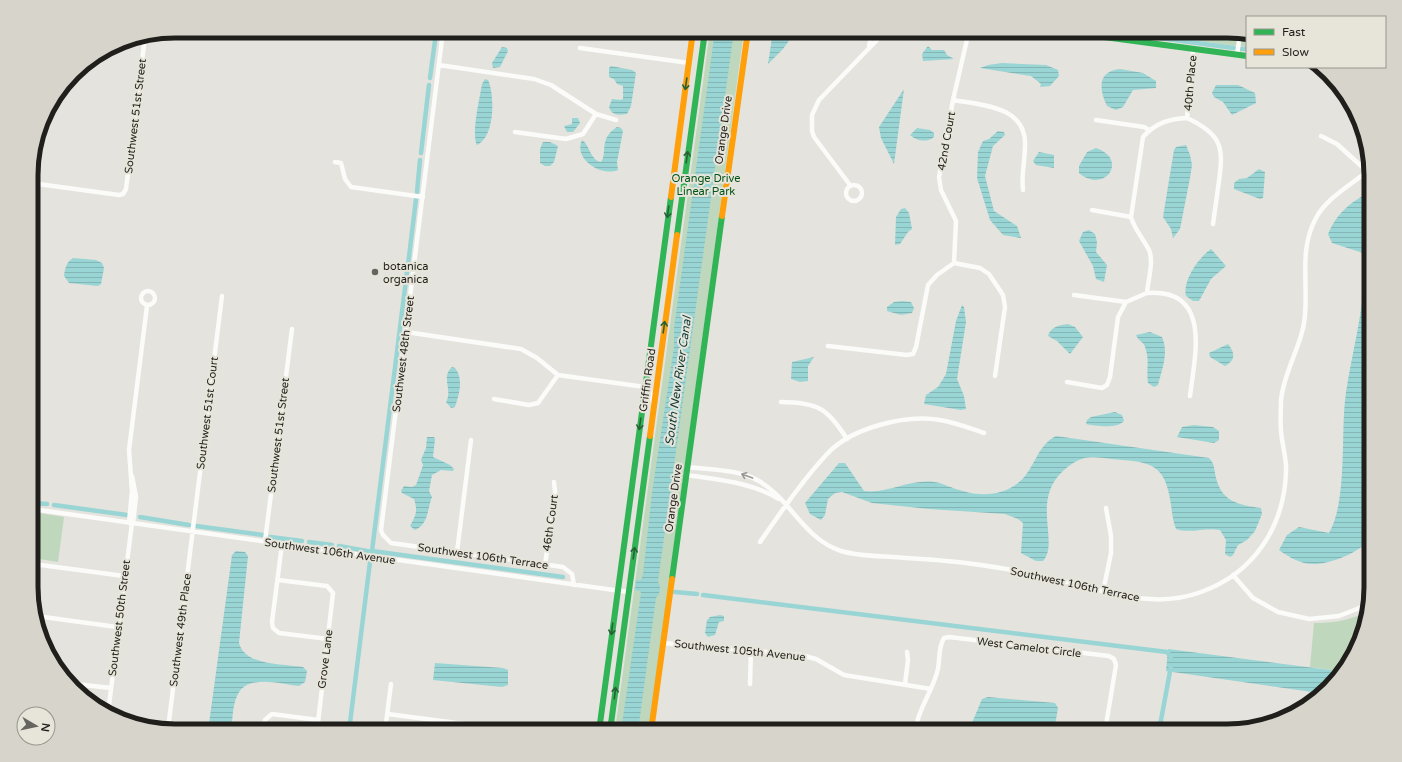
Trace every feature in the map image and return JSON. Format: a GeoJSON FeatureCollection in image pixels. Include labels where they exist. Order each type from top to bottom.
{"type":"FeatureCollection","features":[{"type":"Feature","properties":{"kind":"main road","name":"Griffin Road"},"geometry":{"type":"LineString","coordinates":[[600,724],[692,38]]}},
{"type":"Feature","properties":{"kind":"main road","name":"Griffin Road"},"geometry":{"type":"LineString","coordinates":[[611,724],[704,38]]}},
{"type":"Feature","properties":{"kind":"main road","name":"Orange Drive"},"geometry":{"type":"LineString","coordinates":[[652,724],[747,38]]}},
{"type":"Feature","properties":{"kind":"main road"},"geometry":{"type":"LineString","coordinates":[[1114,38],[1246,56]]}},
{"type":"Feature","properties":{"kind":"street","name":"Southwest 48th Street"},"geometry":{"type":"LineString","coordinates":[[383,534],[382,522],[442,38]]}},
{"type":"Feature","properties":{"kind":"street"},"geometry":{"type":"LineString","coordinates":[[869,46],[871,38]]}},
{"type":"Feature","properties":{"kind":"street"},"geometry":{"type":"LineString","coordinates":[[850,185],[814,137],[812,131],[812,115],[819,100],[878,38]]}},
{"type":"Feature","properties":{"kind":"street","name":"42nd Court"},"geometry":{"type":"LineString","coordinates":[[954,263],[956,221],[941,190],[939,177],[953,100],[967,38]]}},
{"type":"Feature","properties":{"kind":"street"},"geometry":{"type":"LineString","coordinates":[[1237,55],[1239,39]]}},
{"type":"Feature","properties":{"kind":"street","name":"Southwest 51st Street"},"geometry":{"type":"LineString","coordinates":[[38,184],[119,195],[123,194],[126,189],[144,42]]}},
{"type":"Feature","properties":{"kind":"street"},"geometry":{"type":"LineString","coordinates":[[580,48],[688,63]]}},
{"type":"Feature","properties":{"kind":"street","name":"40th Place"},"geometry":{"type":"LineString","coordinates":[[1187,118],[1193,48]]}},
{"type":"Feature","properties":{"kind":"street"},"geometry":{"type":"LineString","coordinates":[[439,65],[534,79],[551,85],[596,114],[616,120]]}},
{"type":"Feature","properties":{"kind":"street"},"geometry":{"type":"LineString","coordinates":[[953,100],[997,108],[1010,114],[1018,121],[1026,141],[1021,180],[1023,190]]}},
{"type":"Feature","properties":{"kind":"street"},"geometry":{"type":"LineString","coordinates":[[515,132],[566,139],[583,134],[596,114]]}},
{"type":"Feature","properties":{"kind":"street"},"geometry":{"type":"LineString","coordinates":[[1146,293],[1151,258],[1149,250],[1133,225],[1131,217],[1143,138],[1150,130],[1167,121],[1187,118],[1210,131],[1219,144],[1222,158],[1213,224]]}},
{"type":"Feature","properties":{"kind":"street"},"geometry":{"type":"LineString","coordinates":[[1096,120],[1144,127],[1150,130]]}},
{"type":"Feature","properties":{"kind":"street"},"geometry":{"type":"LineString","coordinates":[[1321,136],[1337,144],[1364,166]]}},
{"type":"Feature","properties":{"kind":"street"},"geometry":{"type":"LineString","coordinates":[[335,162],[341,163],[345,179],[351,187],[423,197]]}},
{"type":"Feature","properties":{"kind":"street","name":"Southwest 106th Terrace"},"geometry":{"type":"LineString","coordinates":[[688,467],[744,474],[771,489],[803,525],[821,541],[840,551],[862,556],[964,563],[1016,570],[1104,592],[1135,598],[1165,600],[1201,592],[1234,575],[1256,555],[1273,532],[1284,500],[1287,470],[1281,430],[1282,398],[1287,374],[1305,319],[1307,293],[1304,268],[1305,249],[1317,216],[1329,202],[1364,175]]}},
{"type":"Feature","properties":{"kind":"street"},"geometry":{"type":"LineString","coordinates":[[1092,210],[1131,217]]}},
{"type":"Feature","properties":{"kind":"street"},"geometry":{"type":"LineString","coordinates":[[828,346],[907,355],[913,354],[916,347],[928,285],[937,275],[954,263],[980,268],[989,274],[998,284],[1004,295],[1005,307],[995,376]]}},
{"type":"Feature","properties":{"kind":"street"},"geometry":{"type":"LineString","coordinates":[[1074,295],[1126,302],[1146,293],[1155,292],[1179,300],[1188,308],[1194,317],[1196,329],[1190,396]]}},
{"type":"Feature","properties":{"kind":"street","name":"Southwest 51st Court"},"geometry":{"type":"LineString","coordinates":[[192,531],[222,296]]}},
{"type":"Feature","properties":{"kind":"street"},"geometry":{"type":"LineString","coordinates":[[1066,382],[1102,388],[1107,385],[1110,377],[1118,317],[1126,302]]}},
{"type":"Feature","properties":{"kind":"street","name":"Southwest 50th Street"},"geometry":{"type":"LineString","coordinates":[[109,707],[124,576],[136,497],[134,482],[130,472],[129,450],[147,306]]}},
{"type":"Feature","properties":{"kind":"street","name":"Southwest 51st Street"},"geometry":{"type":"LineString","coordinates":[[265,541],[292,329]]}},
{"type":"Feature","properties":{"kind":"street"},"geometry":{"type":"LineString","coordinates":[[406,332],[521,350],[537,358],[558,375],[645,388],[650,391],[654,404]]}},
{"type":"Feature","properties":{"kind":"street"},"geometry":{"type":"LineString","coordinates":[[494,399],[529,405],[538,403],[558,375]]}},
{"type":"Feature","properties":{"kind":"street"},"geometry":{"type":"LineString","coordinates":[[781,402],[803,402],[824,410],[838,424],[848,439]]}},
{"type":"Feature","properties":{"kind":"street"},"geometry":{"type":"LineString","coordinates":[[760,542],[784,503],[827,453],[848,439],[871,428],[907,419],[939,420],[984,433]]}},
{"type":"Feature","properties":{"kind":"street"},"geometry":{"type":"LineString","coordinates":[[457,552],[471,440]]}},
{"type":"Feature","properties":{"kind":"street","name":"Southwest 106th Terrace"},"geometry":{"type":"LineString","coordinates":[[687,475],[753,486],[765,491],[784,503]]}},
{"type":"Feature","properties":{"kind":"street","name":"46th Court"},"geometry":{"type":"LineString","coordinates":[[545,565],[555,492],[554,482]]}},
{"type":"Feature","properties":{"kind":"street"},"geometry":{"type":"LineString","coordinates":[[1104,592],[1111,553],[1111,536],[1106,508]]}},
{"type":"Feature","properties":{"kind":"street","name":"Southwest 106th Avenue"},"geometry":{"type":"LineString","coordinates":[[38,510],[628,592]]}},
{"type":"Feature","properties":{"kind":"street","name":"Southwest 49th Place"},"geometry":{"type":"LineString","coordinates":[[169,724],[192,531]]}},
{"type":"Feature","properties":{"kind":"street","name":"Southwest 106th Terrace"},"geometry":{"type":"LineString","coordinates":[[383,534],[391,543],[566,569],[572,574],[574,585]]}},
{"type":"Feature","properties":{"kind":"street"},"geometry":{"type":"LineString","coordinates":[[282,544],[272,622],[273,628],[281,634],[328,639]]}},
{"type":"Feature","properties":{"kind":"street"},"geometry":{"type":"LineString","coordinates":[[38,568],[43,566],[124,576]]}},
{"type":"Feature","properties":{"kind":"street"},"geometry":{"type":"LineString","coordinates":[[1234,575],[1253,598],[1278,612],[1309,619],[1339,616],[1363,607]]}},
{"type":"Feature","properties":{"kind":"street","name":"Grove Lane"},"geometry":{"type":"LineString","coordinates":[[278,580],[325,586],[331,588],[334,596],[317,724]]}},
{"type":"Feature","properties":{"kind":"street"},"geometry":{"type":"LineString","coordinates":[[42,617],[118,627]]}},
{"type":"Feature","properties":{"kind":"street","name":"West Camelot Circle"},"geometry":{"type":"LineString","coordinates":[[931,689],[938,668],[940,645],[944,638],[1102,656],[1114,659],[1116,665],[1105,724]]}},
{"type":"Feature","properties":{"kind":"street","name":"Southwest 105th Avenue"},"geometry":{"type":"LineString","coordinates":[[664,643],[801,655],[816,659],[844,675],[931,689]]}},
{"type":"Feature","properties":{"kind":"street"},"geometry":{"type":"LineString","coordinates":[[750,684],[751,650]]}},
{"type":"Feature","properties":{"kind":"street"},"geometry":{"type":"LineString","coordinates":[[905,684],[908,660],[907,652]]}},
{"type":"Feature","properties":{"kind":"street"},"geometry":{"type":"LineString","coordinates":[[80,684],[111,688]]}},
{"type":"Feature","properties":{"kind":"street"},"geometry":{"type":"LineString","coordinates":[[387,724],[391,684]]}},
{"type":"Feature","properties":{"kind":"street"},"geometry":{"type":"LineString","coordinates":[[916,724],[919,712],[931,689]]}},
{"type":"Feature","properties":{"kind":"street"},"geometry":{"type":"LineString","coordinates":[[264,724],[268,716],[275,714],[318,720]]}},
{"type":"Feature","properties":{"kind":"street"},"geometry":{"type":"LineString","coordinates":[[388,714],[464,724]]}},
{"type":"Feature","properties":{"kind":"green space","name":"Orange Drive Linear Park"},"geometry":{"type":"Polygon","coordinates":[[[709,38],[743,38],[650,724],[616,724],[709,38]]]}},
{"type":"Feature","properties":{"kind":"green space"},"geometry":{"type":"Polygon","coordinates":[[[1174,38],[1236,38],[1246,40],[1246,47],[1174,38]]]}},
{"type":"Feature","properties":{"kind":"green space"},"geometry":{"type":"Polygon","coordinates":[[[38,513],[64,517],[58,562],[38,560],[38,513]]]}},
{"type":"Feature","properties":{"kind":"green space"},"geometry":{"type":"Polygon","coordinates":[[[1361,614],[1357,631],[1350,647],[1335,671],[1310,667],[1314,623],[1327,623],[1361,614]]]}},
{"type":"Feature","properties":{"kind":"water","name":"South New River Canal"},"geometry":{"type":"Polygon","coordinates":[[[714,38],[733,38],[659,574],[659,594],[656,598],[639,724],[622,724],[641,593],[640,591],[635,590],[636,580],[641,580],[643,574],[652,493],[674,347],[674,328],[714,38]]]}},
{"type":"Feature","properties":{"kind":"water"},"geometry":{"type":"Polygon","coordinates":[[[772,38],[791,38],[783,49],[768,64],[772,38]]]}},
{"type":"Feature","properties":{"kind":"water"},"geometry":{"type":"Polygon","coordinates":[[[928,46],[932,50],[944,50],[947,55],[954,59],[923,61],[922,54],[928,46]]]}},
{"type":"Feature","properties":{"kind":"water"},"geometry":{"type":"Polygon","coordinates":[[[502,47],[507,48],[508,51],[500,67],[493,68],[492,63],[502,47]]]}},
{"type":"Feature","properties":{"kind":"water"},"geometry":{"type":"Polygon","coordinates":[[[1002,63],[1046,65],[1058,70],[1059,76],[1050,86],[1040,87],[1041,84],[1031,76],[980,68],[1002,63]]]}},
{"type":"Feature","properties":{"kind":"water"},"geometry":{"type":"Polygon","coordinates":[[[611,66],[632,70],[636,73],[631,106],[627,114],[618,115],[612,112],[609,107],[612,99],[623,99],[623,86],[617,84],[614,79],[609,77],[609,68],[611,66]]]}},
{"type":"Feature","properties":{"kind":"water"},"geometry":{"type":"Polygon","coordinates":[[[1120,69],[1143,73],[1156,81],[1156,88],[1133,90],[1123,107],[1116,110],[1107,106],[1104,100],[1102,94],[1102,82],[1107,73],[1120,69]]]}},
{"type":"Feature","properties":{"kind":"water"},"geometry":{"type":"Polygon","coordinates":[[[485,79],[488,80],[492,95],[492,115],[487,134],[483,141],[477,145],[475,140],[476,116],[482,84],[485,79]]]}},
{"type":"Feature","properties":{"kind":"water"},"geometry":{"type":"Polygon","coordinates":[[[1216,85],[1238,85],[1255,93],[1256,103],[1232,115],[1223,102],[1214,97],[1212,93],[1216,85]]]}},
{"type":"Feature","properties":{"kind":"water"},"geometry":{"type":"Polygon","coordinates":[[[904,89],[894,164],[881,138],[879,127],[904,89]]]}},
{"type":"Feature","properties":{"kind":"water"},"geometry":{"type":"Polygon","coordinates":[[[572,118],[578,118],[580,123],[573,132],[567,132],[564,126],[572,124],[572,118]]]}},
{"type":"Feature","properties":{"kind":"water"},"geometry":{"type":"Polygon","coordinates":[[[617,127],[621,128],[623,131],[617,162],[618,170],[611,172],[597,169],[585,160],[580,147],[582,140],[585,142],[597,161],[601,162],[607,136],[617,127]]]}},
{"type":"Feature","properties":{"kind":"water"},"geometry":{"type":"Polygon","coordinates":[[[917,128],[930,130],[934,133],[934,137],[925,141],[915,139],[910,135],[917,128]]]}},
{"type":"Feature","properties":{"kind":"water"},"geometry":{"type":"Polygon","coordinates":[[[998,131],[1004,132],[1005,135],[993,146],[985,176],[994,211],[1017,226],[1021,238],[1003,235],[990,220],[977,178],[978,152],[983,141],[989,139],[998,131]]]}},
{"type":"Feature","properties":{"kind":"water"},"geometry":{"type":"Polygon","coordinates":[[[543,142],[550,142],[558,146],[554,162],[550,166],[545,166],[540,163],[540,149],[543,142]]]}},
{"type":"Feature","properties":{"kind":"water"},"geometry":{"type":"Polygon","coordinates":[[[1186,145],[1192,165],[1180,229],[1173,238],[1171,229],[1163,217],[1174,150],[1176,147],[1186,145]]]}},
{"type":"Feature","properties":{"kind":"water"},"geometry":{"type":"Polygon","coordinates":[[[1096,148],[1106,153],[1111,160],[1112,167],[1110,173],[1105,178],[1097,180],[1089,179],[1079,173],[1079,166],[1087,152],[1096,148]]]}},
{"type":"Feature","properties":{"kind":"water"},"geometry":{"type":"Polygon","coordinates":[[[1039,152],[1054,155],[1054,168],[1036,165],[1033,161],[1039,152]]]}},
{"type":"Feature","properties":{"kind":"water"},"geometry":{"type":"Polygon","coordinates":[[[1259,169],[1265,172],[1263,198],[1260,199],[1234,189],[1234,183],[1239,179],[1247,178],[1259,169]]]}},
{"type":"Feature","properties":{"kind":"water"},"geometry":{"type":"Polygon","coordinates":[[[1364,195],[1364,272],[1363,253],[1332,243],[1328,234],[1339,215],[1353,202],[1364,195]]]}},
{"type":"Feature","properties":{"kind":"water"},"geometry":{"type":"Polygon","coordinates":[[[905,208],[909,213],[912,229],[908,232],[900,244],[895,245],[896,217],[901,209],[905,208]]]}},
{"type":"Feature","properties":{"kind":"water"},"geometry":{"type":"Polygon","coordinates":[[[1089,230],[1095,234],[1097,242],[1096,252],[1107,265],[1104,282],[1096,279],[1093,266],[1079,241],[1083,232],[1089,230]]]}},
{"type":"Feature","properties":{"kind":"water"},"geometry":{"type":"Polygon","coordinates":[[[1211,249],[1226,266],[1211,279],[1199,301],[1193,301],[1186,296],[1185,290],[1189,277],[1197,263],[1211,249]]]}},
{"type":"Feature","properties":{"kind":"water"},"geometry":{"type":"Polygon","coordinates":[[[73,258],[96,260],[102,263],[104,268],[101,284],[98,286],[69,283],[64,276],[64,273],[67,264],[73,258]]]}},
{"type":"Feature","properties":{"kind":"water"},"geometry":{"type":"Polygon","coordinates":[[[1364,272],[1364,545],[1330,562],[1311,564],[1301,562],[1279,550],[1287,535],[1299,527],[1329,533],[1335,520],[1339,504],[1345,401],[1363,290],[1364,272]]]}},
{"type":"Feature","properties":{"kind":"water"},"geometry":{"type":"Polygon","coordinates":[[[894,302],[911,302],[914,308],[912,313],[901,315],[887,311],[887,307],[894,302]]]}},
{"type":"Feature","properties":{"kind":"water"},"geometry":{"type":"Polygon","coordinates":[[[962,305],[964,307],[966,322],[957,379],[964,396],[966,409],[961,410],[924,404],[926,395],[938,387],[946,374],[956,321],[962,305]]]}},
{"type":"Feature","properties":{"kind":"water"},"geometry":{"type":"Polygon","coordinates":[[[1068,324],[1075,327],[1083,337],[1070,354],[1057,341],[1048,336],[1051,330],[1068,324]]]}},
{"type":"Feature","properties":{"kind":"water"},"geometry":{"type":"Polygon","coordinates":[[[1150,332],[1162,337],[1165,349],[1164,361],[1158,385],[1154,387],[1148,383],[1147,356],[1145,347],[1136,335],[1150,332]]]}},
{"type":"Feature","properties":{"kind":"water"},"geometry":{"type":"Polygon","coordinates":[[[1228,344],[1233,353],[1233,359],[1229,364],[1225,366],[1210,357],[1209,353],[1228,344]]]}},
{"type":"Feature","properties":{"kind":"water"},"geometry":{"type":"Polygon","coordinates":[[[814,357],[808,366],[808,381],[800,382],[791,379],[792,362],[814,357]]]}},
{"type":"Feature","properties":{"kind":"water"},"geometry":{"type":"Polygon","coordinates":[[[452,367],[458,372],[460,387],[455,407],[451,408],[446,402],[448,398],[447,374],[452,367]]]}},
{"type":"Feature","properties":{"kind":"water"},"geometry":{"type":"Polygon","coordinates":[[[1115,412],[1122,415],[1124,421],[1121,424],[1112,426],[1095,426],[1086,424],[1087,420],[1091,417],[1115,412]]]}},
{"type":"Feature","properties":{"kind":"water"},"geometry":{"type":"Polygon","coordinates":[[[1194,425],[1213,427],[1219,431],[1219,440],[1214,443],[1177,437],[1182,427],[1194,425]]]}},
{"type":"Feature","properties":{"kind":"water"},"geometry":{"type":"Polygon","coordinates":[[[1056,436],[1209,458],[1213,465],[1219,486],[1227,497],[1239,504],[1261,508],[1262,514],[1255,531],[1247,540],[1238,545],[1233,555],[1230,557],[1225,554],[1226,540],[1220,530],[1209,529],[1187,531],[1176,529],[1167,486],[1163,477],[1157,470],[1143,463],[1097,457],[1081,459],[1070,465],[1054,482],[1049,494],[1047,507],[1049,543],[1047,553],[1043,561],[1036,561],[1021,553],[1023,523],[1018,519],[1005,514],[929,509],[872,503],[842,492],[835,493],[828,499],[825,515],[821,520],[810,514],[805,503],[839,463],[845,463],[864,491],[882,490],[907,484],[934,482],[970,493],[992,494],[1012,487],[1024,478],[1044,446],[1049,440],[1056,436]]]}},
{"type":"Feature","properties":{"kind":"water"},"geometry":{"type":"Polygon","coordinates":[[[427,437],[434,437],[435,439],[433,457],[450,465],[454,469],[453,471],[441,470],[432,475],[429,491],[432,497],[427,516],[423,524],[415,530],[410,526],[416,513],[414,499],[401,491],[404,486],[412,487],[416,485],[423,465],[421,460],[426,448],[427,437]]]}},
{"type":"Feature","properties":{"kind":"water"},"geometry":{"type":"Polygon","coordinates":[[[236,551],[245,552],[248,556],[239,643],[243,651],[257,660],[303,667],[307,671],[305,682],[299,686],[274,682],[257,682],[249,684],[238,694],[233,712],[232,724],[209,724],[232,555],[236,551]]]}},
{"type":"Feature","properties":{"kind":"water"},"geometry":{"type":"Polygon","coordinates":[[[720,615],[724,616],[724,621],[719,622],[715,635],[708,637],[705,633],[707,620],[710,617],[720,615]]]}},
{"type":"Feature","properties":{"kind":"water"},"geometry":{"type":"Polygon","coordinates":[[[1168,649],[1335,671],[1314,692],[1166,671],[1168,649]]]}},
{"type":"Feature","properties":{"kind":"water"},"geometry":{"type":"Polygon","coordinates":[[[435,663],[503,668],[508,670],[508,685],[502,687],[433,680],[435,663]]]}},
{"type":"Feature","properties":{"kind":"water"},"geometry":{"type":"Polygon","coordinates":[[[988,697],[1055,703],[1058,708],[1055,724],[972,724],[982,699],[988,697]]]}},
{"type":"Feature","properties":{"kind":"waterway"},"geometry":{"type":"LineString","coordinates":[[430,78],[435,38]]}},
{"type":"Feature","properties":{"kind":"waterway"},"geometry":{"type":"LineString","coordinates":[[1160,38],[1234,48]]}},
{"type":"Feature","properties":{"kind":"waterway"},"geometry":{"type":"LineString","coordinates":[[1241,49],[1246,49]]}},
{"type":"Feature","properties":{"kind":"waterway"},"geometry":{"type":"LineString","coordinates":[[421,153],[429,85]]}},
{"type":"Feature","properties":{"kind":"waterway"},"geometry":{"type":"LineString","coordinates":[[417,192],[420,160]]}},
{"type":"Feature","properties":{"kind":"waterway"},"geometry":{"type":"LineString","coordinates":[[408,265],[416,199]]}},
{"type":"Feature","properties":{"kind":"waterway"},"geometry":{"type":"LineString","coordinates":[[407,272],[372,551],[563,577]]}},
{"type":"Feature","properties":{"kind":"waterway"},"geometry":{"type":"LineString","coordinates":[[38,503],[47,504]]}},
{"type":"Feature","properties":{"kind":"waterway"},"geometry":{"type":"LineString","coordinates":[[54,505],[127,515]]}},
{"type":"Feature","properties":{"kind":"waterway"},"geometry":{"type":"LineString","coordinates":[[140,517],[189,525]]}},
{"type":"Feature","properties":{"kind":"waterway"},"geometry":{"type":"LineString","coordinates":[[196,526],[263,535]]}},
{"type":"Feature","properties":{"kind":"waterway"},"geometry":{"type":"LineString","coordinates":[[270,537],[302,541]]}},
{"type":"Feature","properties":{"kind":"waterway"},"geometry":{"type":"LineString","coordinates":[[309,542],[332,545]]}},
{"type":"Feature","properties":{"kind":"waterway"},"geometry":{"type":"LineString","coordinates":[[339,546],[372,552]]}},
{"type":"Feature","properties":{"kind":"waterway"},"geometry":{"type":"LineString","coordinates":[[350,724],[370,562]]}},
{"type":"Feature","properties":{"kind":"waterway"},"geometry":{"type":"LineString","coordinates":[[675,592],[697,594]]}},
{"type":"Feature","properties":{"kind":"waterway"},"geometry":{"type":"LineString","coordinates":[[703,595],[1167,652],[1171,657]]}},
{"type":"Feature","properties":{"kind":"waterway"},"geometry":{"type":"LineString","coordinates":[[1160,724],[1171,666]]}},
{"type":"Feature","properties":{"kind":"traffic: fast"},"geometry":{"type":"LineString","coordinates":[[677,235],[704,38]]}},
{"type":"Feature","properties":{"kind":"traffic: fast"},"geometry":{"type":"LineString","coordinates":[[1112,38],[1246,56]]}},
{"type":"Feature","properties":{"kind":"traffic: fast"},"geometry":{"type":"LineString","coordinates":[[600,724],[671,197]]}},
{"type":"Feature","properties":{"kind":"traffic: fast"},"geometry":{"type":"LineString","coordinates":[[672,579],[722,216]]}},
{"type":"Feature","properties":{"kind":"traffic: fast"},"geometry":{"type":"LineString","coordinates":[[611,724],[650,436]]}},
{"type":"Feature","properties":{"kind":"traffic: slow"},"geometry":{"type":"LineString","coordinates":[[671,197],[692,38]]}},
{"type":"Feature","properties":{"kind":"traffic: slow"},"geometry":{"type":"LineString","coordinates":[[722,216],[747,38]]}},
{"type":"Feature","properties":{"kind":"traffic: slow"},"geometry":{"type":"LineString","coordinates":[[650,436],[677,235]]}},
{"type":"Feature","properties":{"kind":"traffic: slow"},"geometry":{"type":"LineString","coordinates":[[652,724],[672,579]]}},
{"type":"Feature","properties":{"kind":"place","name":"botanica organica"},"geometry":{"type":"Point","coordinates":[375,272]}}]}
